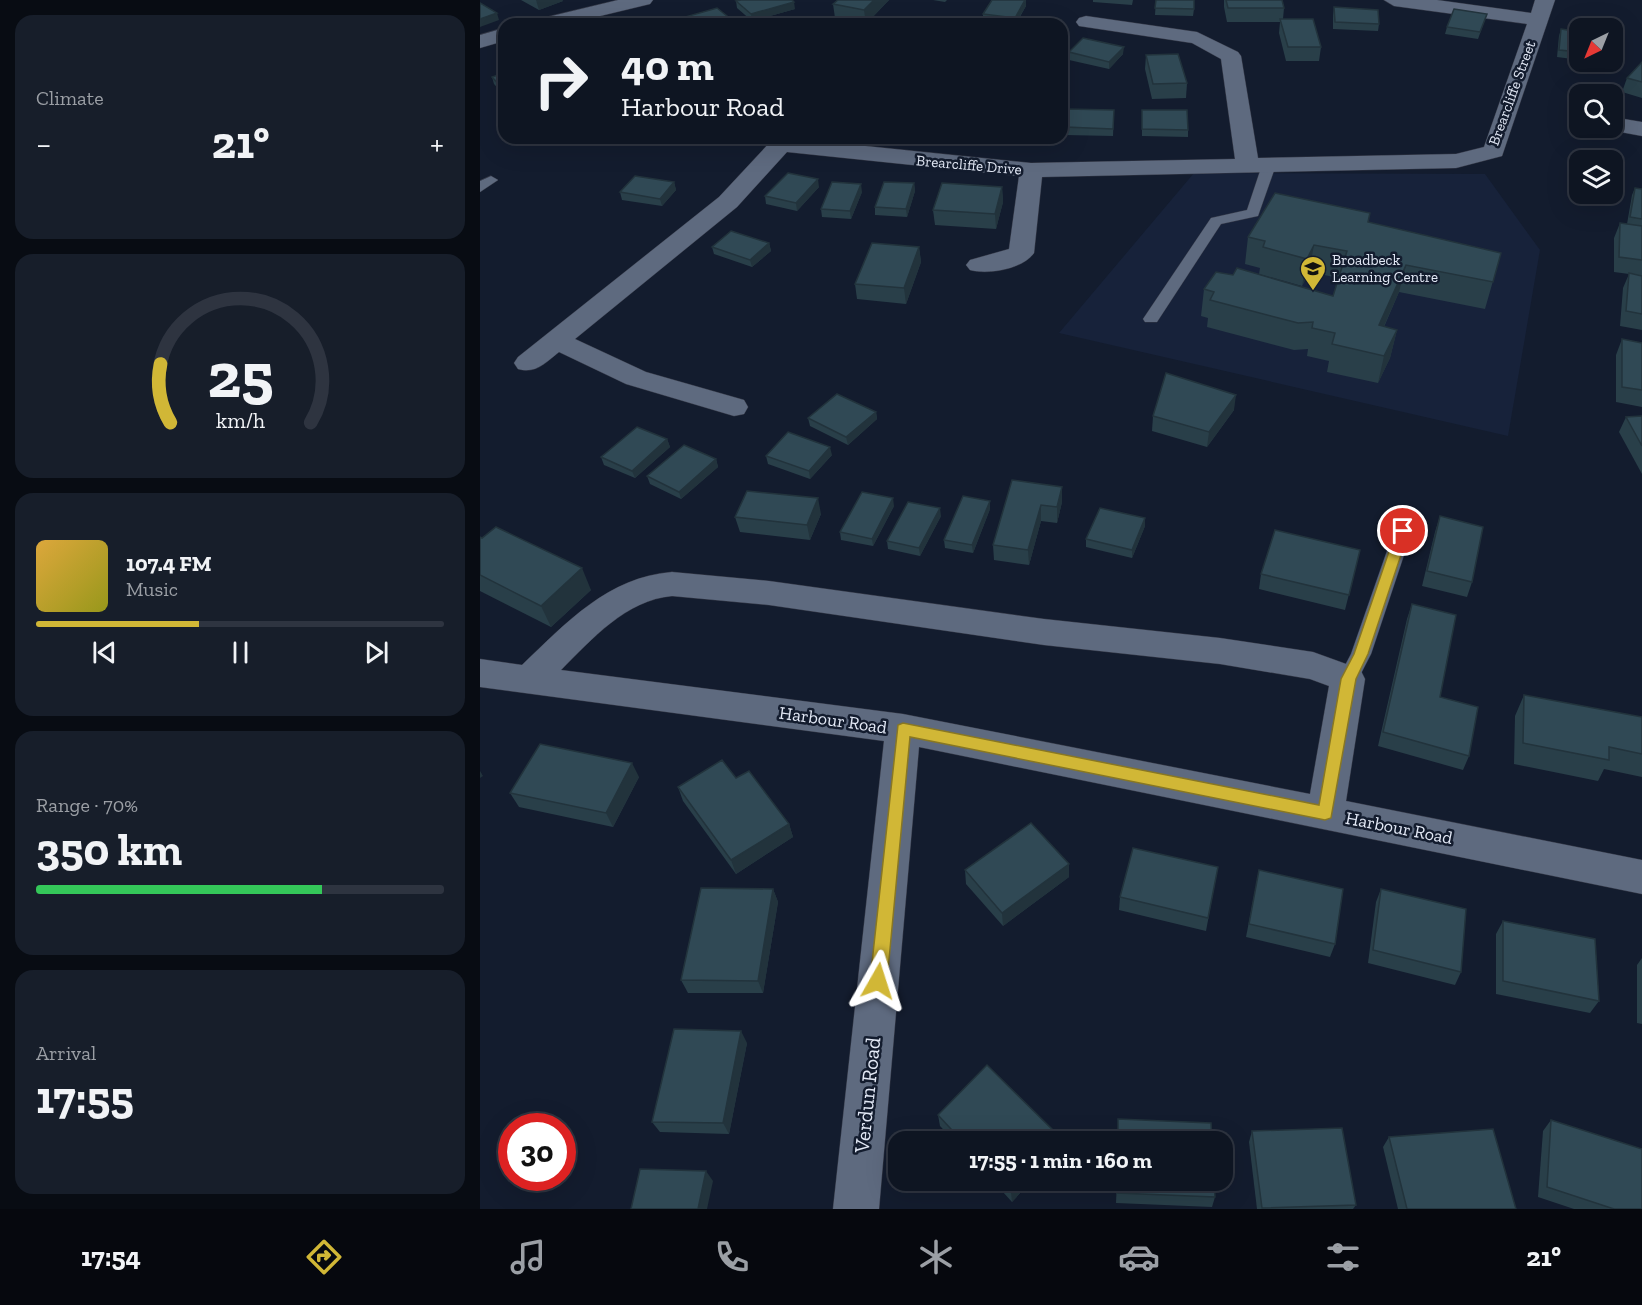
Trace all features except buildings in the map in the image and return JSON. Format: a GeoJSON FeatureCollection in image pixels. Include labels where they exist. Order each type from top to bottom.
{"type":"FeatureCollection","features":[{"type":"Feature","properties":{"kind":"street"},"geometry":{"type":"LineString","coordinates":[[567,18],[643,0]]}},
{"type":"Feature","properties":{"kind":"street"},"geometry":{"type":"LineString","coordinates":[[1394,0],[1542,10]]}},
{"type":"Feature","properties":{"kind":"street","name":"Brearcliffe Street"},"geometry":{"type":"LineString","coordinates":[[1456,161],[1494,151],[1542,10]]}},
{"type":"Feature","properties":{"kind":"street"},"geometry":{"type":"LineString","coordinates":[[1086,22],[1197,38],[1231,56],[1258,165]]}},
{"type":"Feature","properties":{"kind":"street"},"geometry":{"type":"LineString","coordinates":[[480,42],[498,36]]}},
{"type":"Feature","properties":{"kind":"street"},"geometry":{"type":"LineString","coordinates":[[1623,126],[1642,129]]}},
{"type":"Feature","properties":{"kind":"street","name":"Brearcliffe Drive"},"geometry":{"type":"LineString","coordinates":[[528,363],[728,202],[781,144],[904,148],[1030,170],[1456,161]]}},
{"type":"Feature","properties":{"kind":"street"},"geometry":{"type":"LineString","coordinates":[[980,265],[1003,261],[1021,253],[1030,170]]}},
{"type":"Feature","properties":{"kind":"street"},"geometry":{"type":"LineString","coordinates":[[558,340],[636,378],[734,407]]}},
{"type":"Feature","properties":{"kind":"street"},"geometry":{"type":"LineString","coordinates":[[530,679],[568,642],[615,603],[643,588],[672,584],[882,606],[1044,632],[1220,651],[1313,666],[1348,679],[1325,813]]}},
{"type":"Feature","properties":{"kind":"street","name":"Harbour Road"},"geometry":{"type":"LineString","coordinates":[[480,673],[903,729],[1642,877]]}},
{"type":"Feature","properties":{"kind":"street","name":"Verdun Road"},"geometry":{"type":"LineString","coordinates":[[856,1209],[903,729]]}},
{"type":"Feature","properties":{"kind":"lane"},"geometry":{"type":"LineString","coordinates":[[1151,319],[1216,221],[1253,213],[1264,197],[1258,165]]}},
{"type":"Feature","properties":{"kind":"lane"},"geometry":{"type":"LineString","coordinates":[[1348,679],[1361,654],[1403,531]]}},
{"type":"Feature","properties":{"kind":"shaded area","name":"Broadbeck Learning Centre"},"geometry":{"type":"Polygon","coordinates":[[[1194,173],[1485,174],[1540,250],[1508,436],[1059,333],[1194,173]]]}},
{"type":"Feature","properties":{"kind":"place","name":"Broadbeck Learning Centre"},"geometry":{"type":"Point","coordinates":[1313,292]}},
{"type":"Feature","properties":{"kind":"route"},"geometry":{"type":"LineString","coordinates":[[878,981],[903,729],[1325,813],[1348,679],[1361,654],[1403,531]]}}]}
